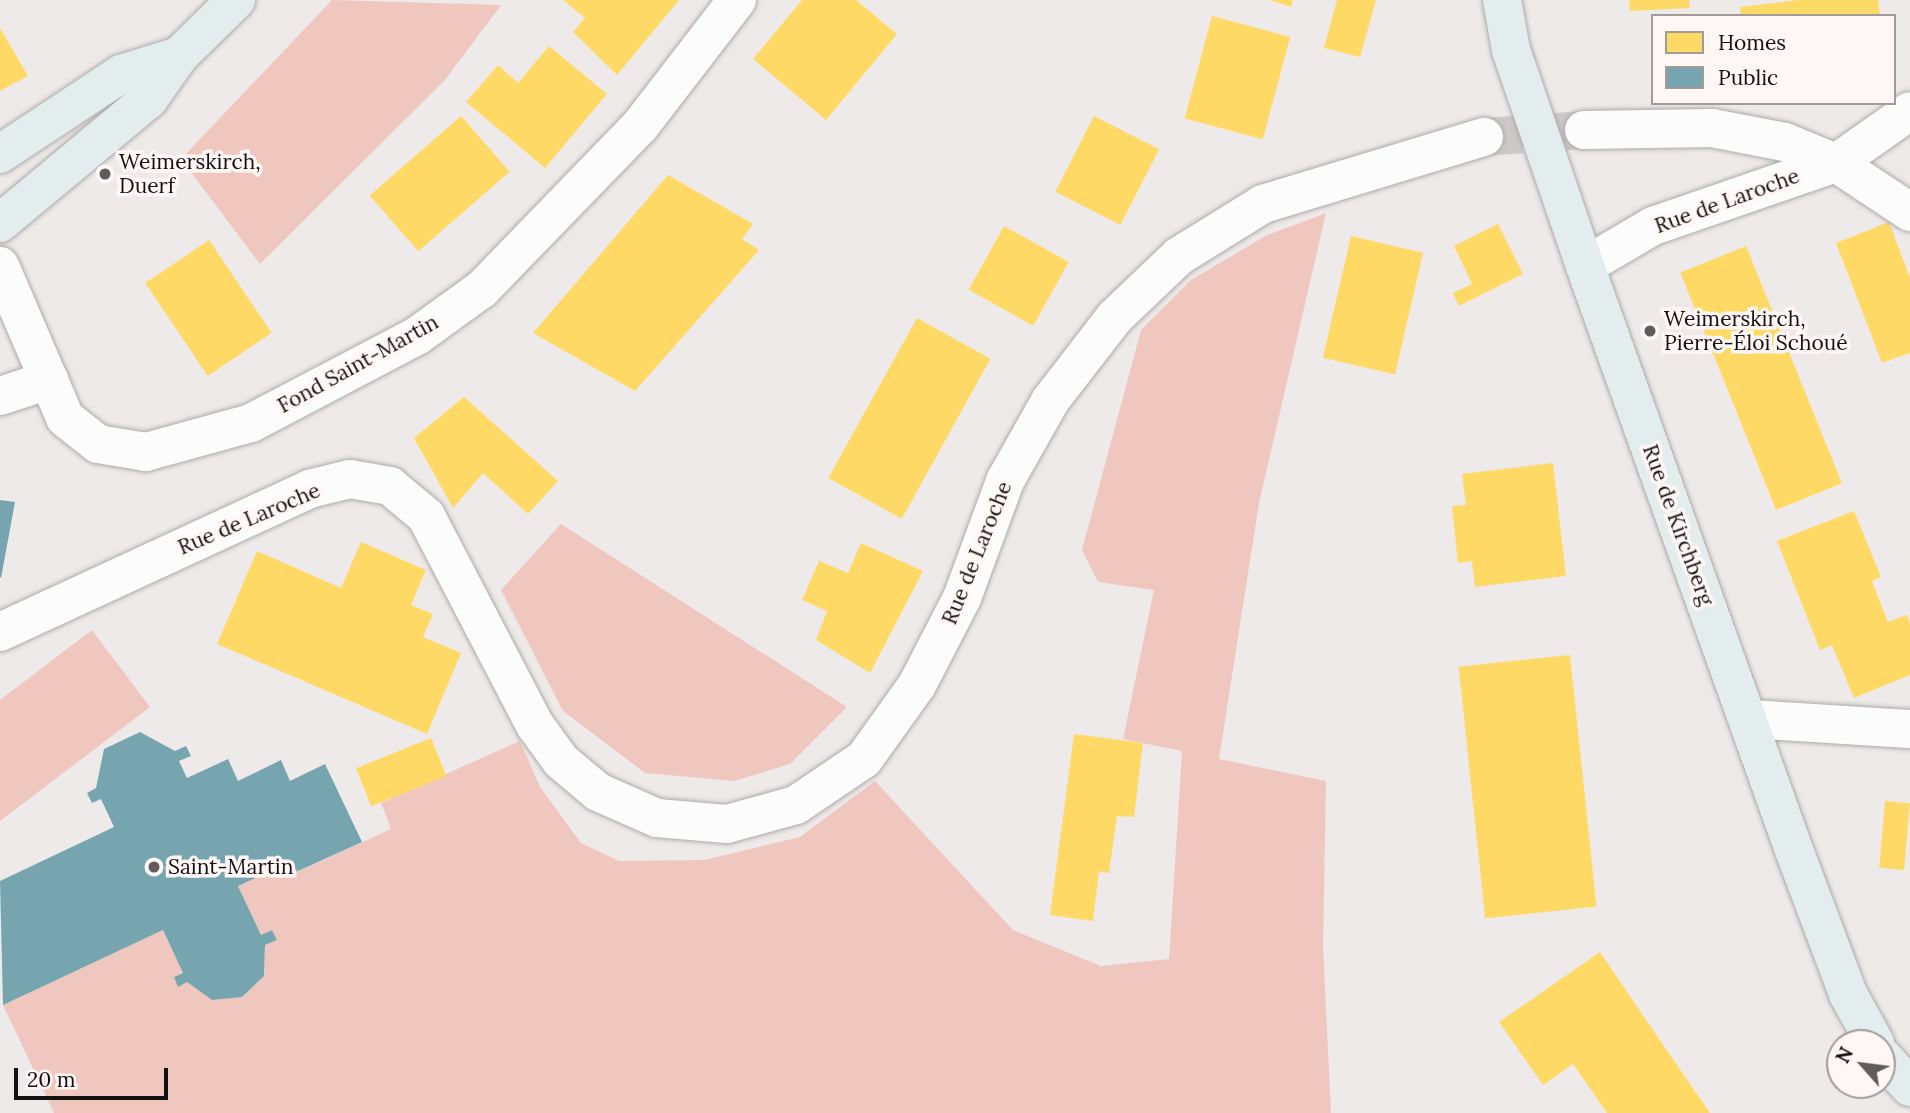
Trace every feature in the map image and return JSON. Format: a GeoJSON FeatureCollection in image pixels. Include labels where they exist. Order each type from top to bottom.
{"type":"FeatureCollection","features":[{"type":"Feature","properties":{"kind":"main road"},"geometry":{"type":"LineString","coordinates":[[0,223],[149,99],[179,55],[236,0]]}},
{"type":"Feature","properties":{"kind":"main road","name":"Rue de Kirchberg"},"geometry":{"type":"LineString","coordinates":[[1502,0],[1511,50],[1585,266],[1848,994],[1867,1029]]}},
{"type":"Feature","properties":{"kind":"main road"},"geometry":{"type":"LineString","coordinates":[[0,153],[121,74],[179,55]]}},
{"type":"Feature","properties":{"kind":"main road"},"geometry":{"type":"LineString","coordinates":[[1896,1072],[1910,1087]]}},
{"type":"Feature","properties":{"kind":"street","name":"Fond Saint-Martin"},"geometry":{"type":"LineString","coordinates":[[0,266],[65,418],[98,444],[146,452],[251,423],[334,383],[482,289],[640,126],[737,0]]}},
{"type":"Feature","properties":{"kind":"street","name":"Rue de Laroche"},"geometry":{"type":"LineString","coordinates":[[1585,266],[1653,226],[1836,163],[1910,111]]}},
{"type":"Feature","properties":{"kind":"street","name":"Rue de Laroche"},"geometry":{"type":"LineString","coordinates":[[1584,130],[1712,128],[1785,142],[1836,163],[1910,212]]}},
{"type":"Feature","properties":{"kind":"street","name":"Rue de Laroche"},"geometry":{"type":"LineString","coordinates":[[0,632],[309,489],[351,479],[390,486],[426,516],[535,724],[561,761],[598,792],[657,818],[727,824],[796,805],[864,759],[917,685],[962,598],[1012,469],[1050,401],[1134,300],[1179,256],[1263,204],[1484,137]]}},
{"type":"Feature","properties":{"kind":"street"},"geometry":{"type":"LineString","coordinates":[[0,396],[49,380]]}},
{"type":"Feature","properties":{"kind":"street"},"geometry":{"type":"LineString","coordinates":[[1749,719],[1910,729]]}},
{"type":"Feature","properties":{"kind":"shaded area"},"geometry":{"type":"Polygon","coordinates":[[[332,0],[501,5],[444,81],[260,264],[181,159],[332,0]]]}},
{"type":"Feature","properties":{"kind":"shaded area"},"geometry":{"type":"Polygon","coordinates":[[[1326,213],[1259,503],[1219,759],[1326,781],[1323,945],[1331,1113],[54,1113],[3,1005],[163,930],[183,973],[174,977],[178,986],[187,982],[212,1000],[242,997],[264,976],[265,945],[277,940],[272,930],[261,935],[238,886],[291,862],[297,872],[391,829],[381,803],[520,741],[540,787],[581,843],[619,861],[704,860],[800,837],[875,781],[1013,930],[1101,966],[1169,959],[1182,751],[1123,739],[1154,590],[1098,582],[1082,550],[1141,330],[1191,280],[1267,235],[1326,213]]]}},
{"type":"Feature","properties":{"kind":"shaded area"},"geometry":{"type":"Polygon","coordinates":[[[561,524],[847,707],[790,764],[734,781],[645,773],[563,711],[501,590],[561,524]]]}},
{"type":"Feature","properties":{"kind":"shaded area"},"geometry":{"type":"Polygon","coordinates":[[[92,630],[150,707],[0,821],[0,700],[92,630]]]}},
{"type":"Feature","properties":{"kind":"building: Homes"},"geometry":{"type":"Polygon","coordinates":[[[563,0],[679,0],[617,75],[573,32],[585,18],[563,0]]]}},
{"type":"Feature","properties":{"kind":"building: Homes"},"geometry":{"type":"Polygon","coordinates":[[[802,0],[856,0],[897,34],[826,120],[753,59],[802,0]]]}},
{"type":"Feature","properties":{"kind":"building: Homes"},"geometry":{"type":"Polygon","coordinates":[[[1270,0],[1293,0],[1291,7],[1270,0]]]}},
{"type":"Feature","properties":{"kind":"building: Homes"},"geometry":{"type":"Polygon","coordinates":[[[1337,0],[1376,0],[1360,57],[1324,48],[1337,0]]]}},
{"type":"Feature","properties":{"kind":"building: Homes"},"geometry":{"type":"Polygon","coordinates":[[[1629,0],[1689,0],[1690,8],[1630,11],[1629,0]]]}},
{"type":"Feature","properties":{"kind":"building: Homes"},"geometry":{"type":"Polygon","coordinates":[[[1798,0],[1878,0],[1880,14],[1741,14],[1740,7],[1798,0]]]}},
{"type":"Feature","properties":{"kind":"building: Homes"},"geometry":{"type":"Polygon","coordinates":[[[1212,16],[1290,37],[1263,139],[1185,118],[1212,16]]]}},
{"type":"Feature","properties":{"kind":"building: Homes"},"geometry":{"type":"Polygon","coordinates":[[[0,28],[28,76],[0,91],[0,28]]]}},
{"type":"Feature","properties":{"kind":"building: Homes"},"geometry":{"type":"Polygon","coordinates":[[[549,46],[607,94],[545,168],[466,102],[498,65],[518,83],[549,46]]]}},
{"type":"Feature","properties":{"kind":"building: Homes"},"geometry":{"type":"Polygon","coordinates":[[[461,116],[510,172],[418,251],[370,195],[461,116]]]}},
{"type":"Feature","properties":{"kind":"building: Homes"},"geometry":{"type":"Polygon","coordinates":[[[1094,116],[1159,149],[1120,225],[1055,192],[1094,116]]]}},
{"type":"Feature","properties":{"kind":"building: Homes"},"geometry":{"type":"Polygon","coordinates":[[[668,175],[753,224],[742,239],[759,250],[635,391],[533,333],[668,175]]]}},
{"type":"Feature","properties":{"kind":"building: Homes"},"geometry":{"type":"Polygon","coordinates":[[[1889,222],[1910,278],[1910,353],[1882,363],[1836,243],[1889,222]]]}},
{"type":"Feature","properties":{"kind":"building: Homes"},"geometry":{"type":"Polygon","coordinates":[[[1498,224],[1523,274],[1459,306],[1453,293],[1472,284],[1454,246],[1498,224]]]}},
{"type":"Feature","properties":{"kind":"building: Homes"},"geometry":{"type":"Polygon","coordinates":[[[1004,226],[1069,262],[1033,326],[969,290],[1004,226]]]}},
{"type":"Feature","properties":{"kind":"building: Homes"},"geometry":{"type":"Polygon","coordinates":[[[1351,236],[1423,253],[1395,374],[1323,358],[1351,236]]]}},
{"type":"Feature","properties":{"kind":"building: Homes"},"geometry":{"type":"Polygon","coordinates":[[[209,240],[272,333],[208,376],[145,283],[209,240]]]}},
{"type":"Feature","properties":{"kind":"building: Homes"},"geometry":{"type":"Polygon","coordinates":[[[1746,246],[1842,483],[1776,510],[1680,273],[1746,246]]]}},
{"type":"Feature","properties":{"kind":"building: Homes"},"geometry":{"type":"Polygon","coordinates":[[[917,318],[990,359],[902,519],[828,478],[917,318]]]}},
{"type":"Feature","properties":{"kind":"building: Homes"},"geometry":{"type":"Polygon","coordinates":[[[464,397],[558,481],[528,514],[483,473],[453,508],[414,438],[464,397]]]}},
{"type":"Feature","properties":{"kind":"building: Homes"},"geometry":{"type":"Polygon","coordinates":[[[1553,463],[1566,576],[1475,587],[1472,561],[1458,563],[1452,506],[1466,505],[1462,474],[1553,463]]]}},
{"type":"Feature","properties":{"kind":"building: Homes"},"geometry":{"type":"Polygon","coordinates":[[[1854,511],[1881,577],[1872,581],[1888,622],[1907,615],[1910,624],[1910,675],[1854,698],[1832,645],[1820,650],[1777,541],[1854,511]]]}},
{"type":"Feature","properties":{"kind":"building: Homes"},"geometry":{"type":"Polygon","coordinates":[[[361,542],[426,570],[411,605],[433,614],[423,637],[461,653],[427,734],[217,644],[257,551],[341,588],[361,542]]]}},
{"type":"Feature","properties":{"kind":"building: Homes"},"geometry":{"type":"Polygon","coordinates":[[[861,543],[923,571],[870,673],[816,640],[827,611],[802,600],[819,561],[848,573],[861,543]]]}},
{"type":"Feature","properties":{"kind":"building: Homes"},"geometry":{"type":"Polygon","coordinates":[[[1570,655],[1596,907],[1485,918],[1459,667],[1570,655]]]}},
{"type":"Feature","properties":{"kind":"building: Homes"},"geometry":{"type":"Polygon","coordinates":[[[1074,734],[1143,743],[1134,817],[1117,816],[1109,873],[1099,871],[1093,921],[1050,915],[1074,734]]]}},
{"type":"Feature","properties":{"kind":"building: Homes"},"geometry":{"type":"Polygon","coordinates":[[[431,738],[446,776],[371,806],[356,768],[431,738]]]}},
{"type":"Feature","properties":{"kind":"building: Homes"},"geometry":{"type":"Polygon","coordinates":[[[1885,801],[1910,803],[1904,870],[1879,868],[1885,801]]]}},
{"type":"Feature","properties":{"kind":"building: Homes"},"geometry":{"type":"Polygon","coordinates":[[[1600,952],[1710,1113],[1607,1113],[1573,1064],[1543,1085],[1499,1022],[1600,952]]]}},
{"type":"Feature","properties":{"kind":"building: Public"},"geometry":{"type":"Polygon","coordinates":[[[0,500],[15,502],[1,578],[0,577],[0,500]]]}},
{"type":"Feature","properties":{"kind":"building: Public","name":"Saint-Martin"},"geometry":{"type":"Polygon","coordinates":[[[140,732],[175,751],[186,746],[191,756],[179,761],[187,778],[228,759],[238,781],[281,760],[290,781],[325,764],[362,842],[296,872],[291,862],[238,886],[261,935],[272,930],[277,940],[265,945],[264,976],[242,997],[212,1000],[187,982],[178,987],[174,977],[183,973],[163,930],[3,1005],[0,881],[114,827],[101,799],[92,803],[87,793],[96,788],[104,749],[140,732]]]}},
{"type":"Feature","properties":{"kind":"tunnel"},"geometry":{"type":"LineString","coordinates":[[1484,137],[1584,130]]}},
{"type":"Feature","properties":{"kind":"place","name":"Weimerskirch, Duerf"},"geometry":{"type":"Point","coordinates":[105,174]}},
{"type":"Feature","properties":{"kind":"place","name":"Weimerskirch, Pierre-Éloi Schoué"},"geometry":{"type":"Point","coordinates":[1650,331]}},
{"type":"Feature","properties":{"kind":"place","name":"Saint-Martin"},"geometry":{"type":"Point","coordinates":[154,867]}}]}
